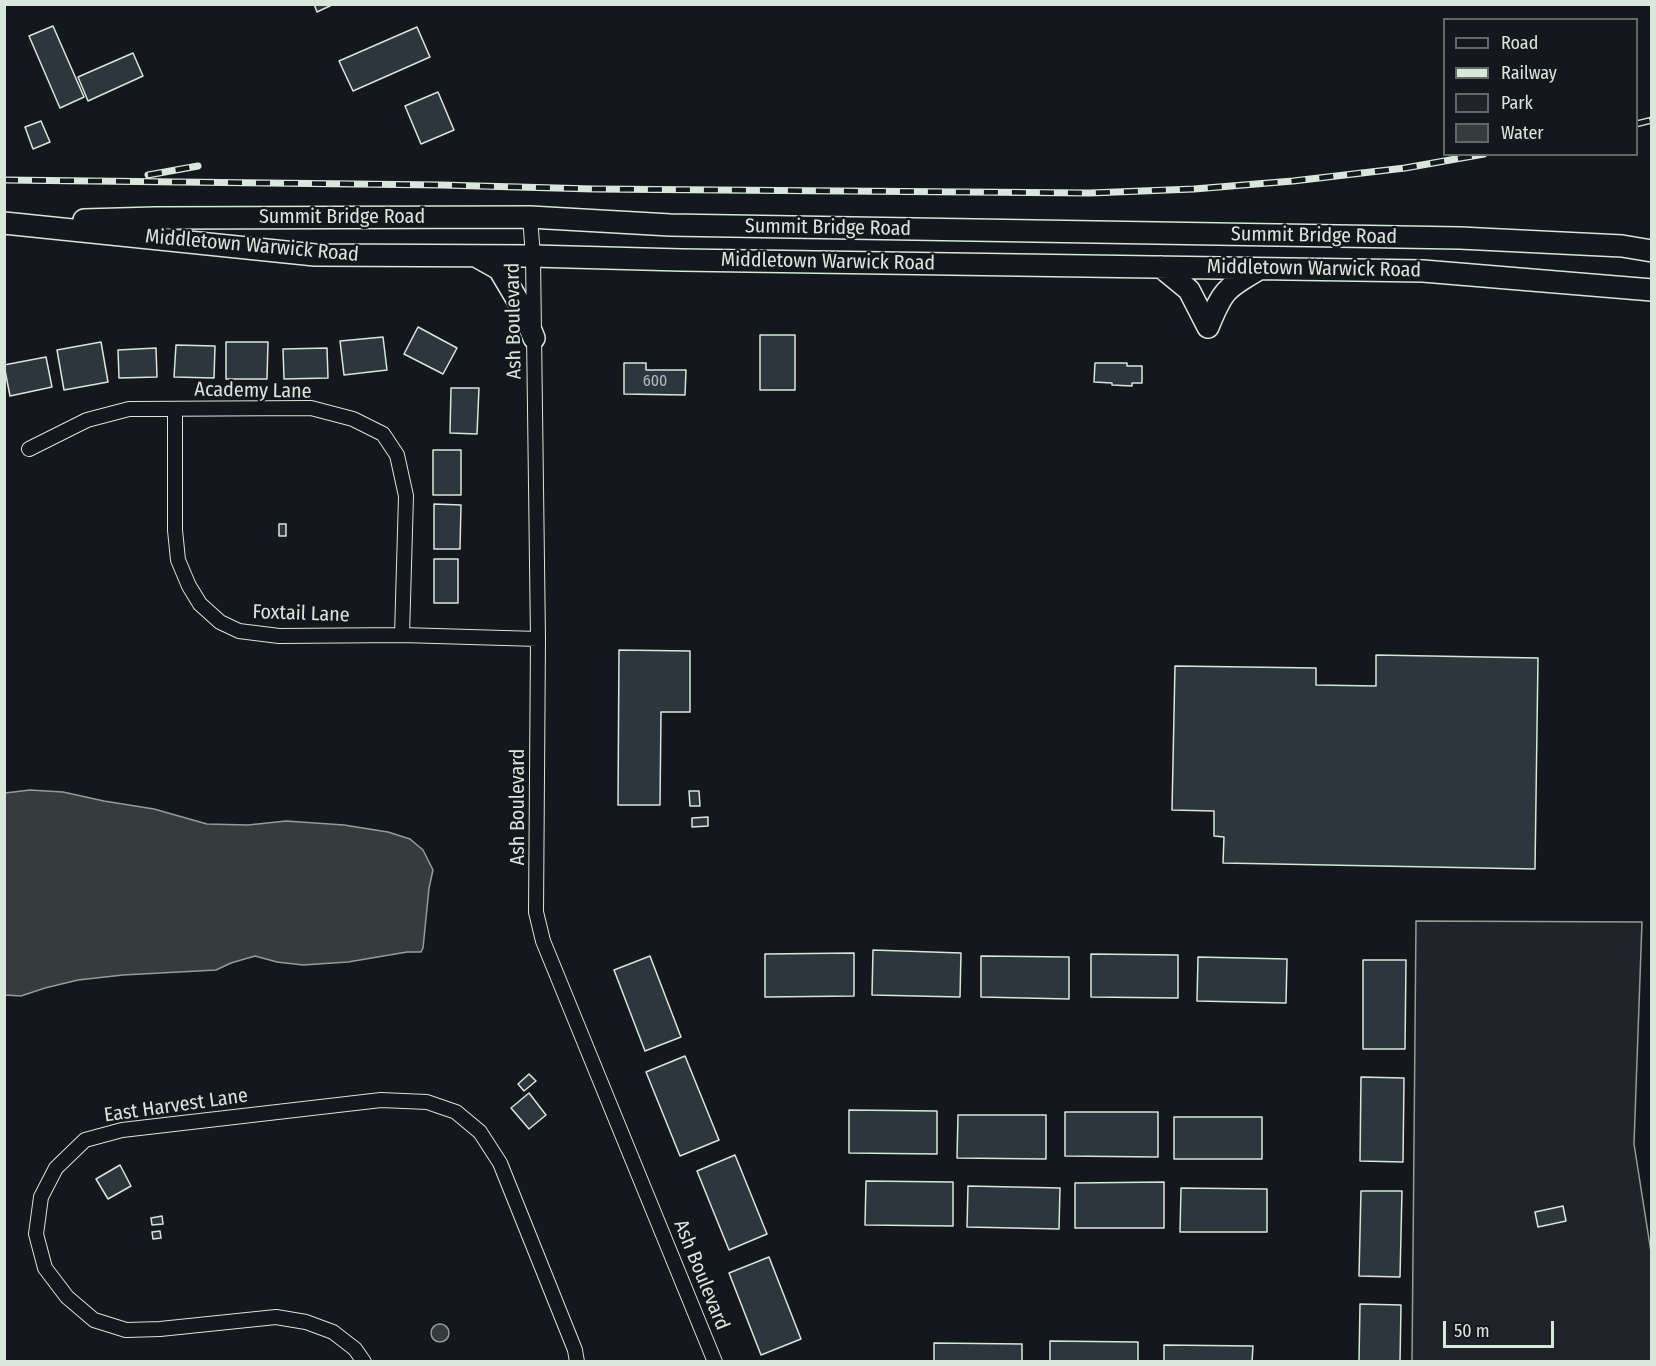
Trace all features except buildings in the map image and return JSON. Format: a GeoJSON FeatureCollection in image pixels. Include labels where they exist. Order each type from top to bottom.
{"type":"FeatureCollection","features":[{"type":"Feature","properties":{"kind":"main road","name":"Summit Bridge Road"},"geometry":{"type":"LineString","coordinates":[[4,223],[155,218],[530,217],[670,225],[1460,238],[1622,246],[1652,251]]}},
{"type":"Feature","properties":{"kind":"main road","name":"Middletown Warwick Road"},"geometry":{"type":"LineString","coordinates":[[4,223],[315,255],[533,256],[705,261],[1423,271],[1652,290]]}},
{"type":"Feature","properties":{"kind":"main road"},"geometry":{"type":"LineString","coordinates":[[1622,246],[1652,240]]}},
{"type":"Feature","properties":{"kind":"main road"},"geometry":{"type":"LineString","coordinates":[[476,256],[499,269],[521,306],[534,338]]}},
{"type":"Feature","properties":{"kind":"main road"},"geometry":{"type":"LineString","coordinates":[[1161,267],[1189,290],[1208,327],[1225,292],[1260,268]]}},
{"type":"Feature","properties":{"kind":"main road"},"geometry":{"type":"LineString","coordinates":[[1612,286],[1652,298]]}},
{"type":"Feature","properties":{"kind":"street","name":"Ash Boulevard"},"geometry":{"type":"LineString","coordinates":[[530,217],[533,256],[538,639],[536,912],[543,941],[715,1362]]}},
{"type":"Feature","properties":{"kind":"street","name":"Academy Lane"},"geometry":{"type":"LineString","coordinates":[[29,449],[87,420],[129,409],[311,408],[353,419],[383,434],[397,455],[406,496],[402,635]]}},
{"type":"Feature","properties":{"kind":"street","name":"Foxtail Lane"},"geometry":{"type":"LineString","coordinates":[[175,410],[175,530],[178,560],[200,604],[220,622],[240,631],[279,636],[402,635],[538,639]]}},
{"type":"Feature","properties":{"kind":"street","name":"East Harvest Lane"},"geometry":{"type":"LineString","coordinates":[[364,1362],[354,1349],[333,1332],[306,1322],[276,1317],[160,1329],[126,1330],[94,1320],[66,1297],[45,1268],[36,1234],[41,1197],[56,1168],[85,1140],[122,1130],[381,1100],[427,1102],[456,1112],[480,1132],[500,1163],[578,1362]]}},
{"type":"Feature","properties":{"kind":"green space"},"geometry":{"type":"Polygon","coordinates":[[[1416,921],[1642,922],[1634,1144],[1651,1252],[1651,1361],[1412,1362],[1416,921]]]}},
{"type":"Feature","properties":{"kind":"water"},"geometry":{"type":"Polygon","coordinates":[[[30,790],[63,792],[154,809],[207,824],[248,825],[286,821],[344,825],[388,832],[410,839],[423,850],[433,870],[423,948],[421,952],[407,952],[348,962],[303,965],[277,962],[255,956],[216,970],[78,980],[21,996],[5,995],[5,793],[30,790]]]}},
{"type":"Feature","properties":{"kind":"water"},"geometry":{"type":"Polygon","coordinates":[[[440,1324],[448,1329],[449,1333],[444,1341],[440,1342],[432,1337],[431,1333],[436,1325],[440,1324]]]}},
{"type":"Feature","properties":{"kind":"railway"},"geometry":{"type":"LineString","coordinates":[[1638,124],[1652,120]]}},
{"type":"Feature","properties":{"kind":"railway"},"geometry":{"type":"LineString","coordinates":[[4,180],[594,189],[1090,193],[1194,189],[1293,181],[1405,168],[1473,156]]}},
{"type":"Feature","properties":{"kind":"railway"},"geometry":{"type":"LineString","coordinates":[[148,175],[198,166]]}}]}
